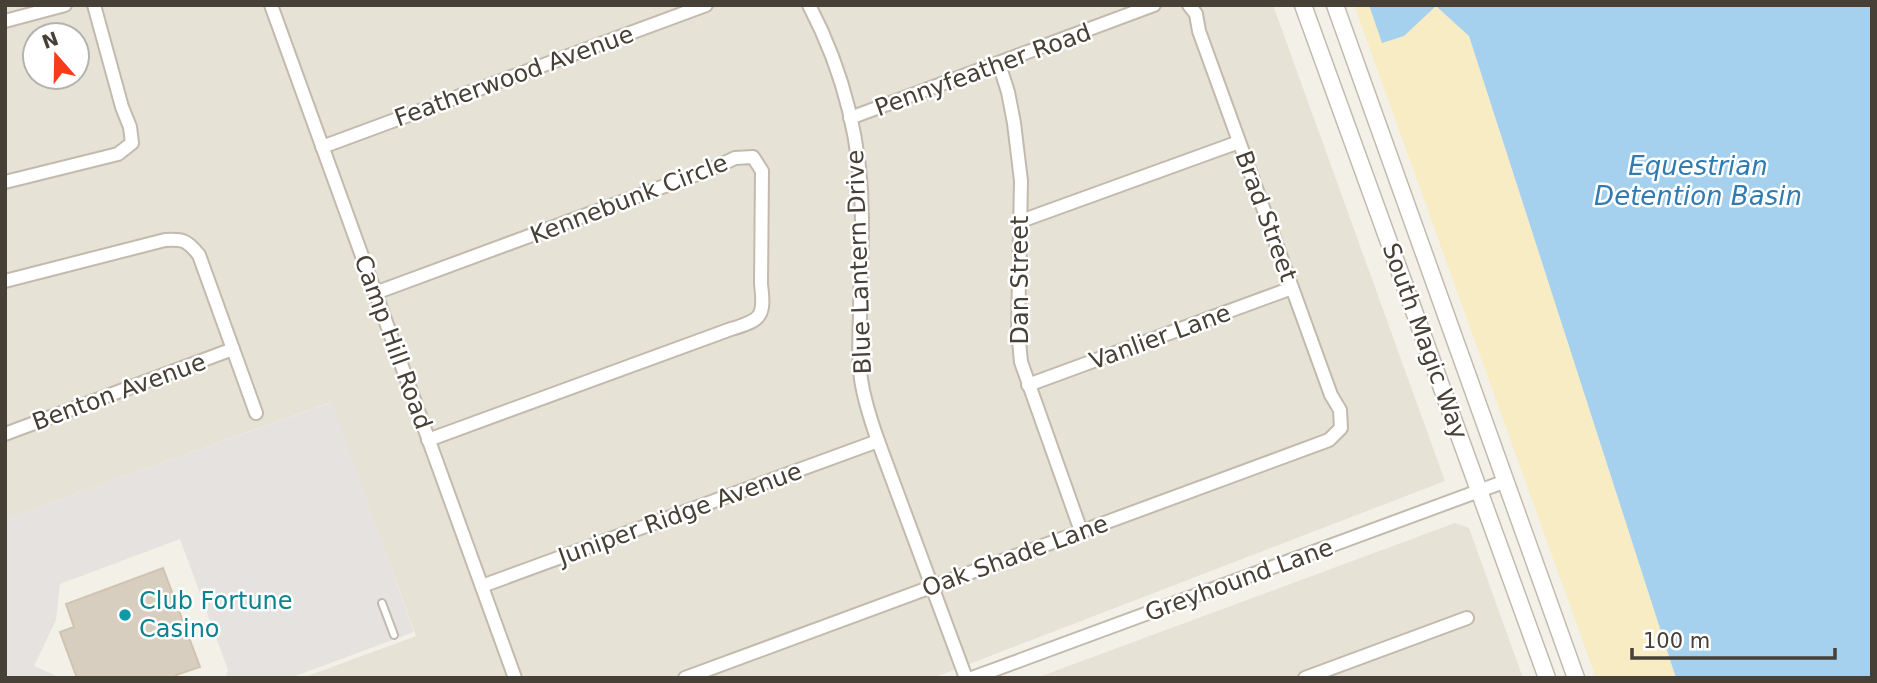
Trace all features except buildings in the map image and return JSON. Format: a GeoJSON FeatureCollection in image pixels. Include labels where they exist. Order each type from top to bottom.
{"type":"FeatureCollection","features":[{"type":"Feature","properties":{"kind":"street"},"geometry":{"type":"LineString","coordinates":[[5,21],[65,5]]}},
{"type":"Feature","properties":{"kind":"street"},"geometry":{"type":"LineString","coordinates":[[5,182],[118,154],[132,143],[130,127],[94,5]]}},
{"type":"Feature","properties":{"kind":"street","name":"Camp Hill Road"},"geometry":{"type":"LineString","coordinates":[[271,5],[515,678]]}},
{"type":"Feature","properties":{"kind":"street","name":"Featherwood Avenue"},"geometry":{"type":"LineString","coordinates":[[322,147],[706,5]]}},
{"type":"Feature","properties":{"kind":"street","name":"Blue Lantern Drive"},"geometry":{"type":"LineString","coordinates":[[809,5],[841,80],[857,147],[862,219],[859,355],[867,408],[966,678]]}},
{"type":"Feature","properties":{"kind":"street","name":"Pennyfeather Road"},"geometry":{"type":"LineString","coordinates":[[850,118],[1154,5]]}},
{"type":"Feature","properties":{"kind":"street","name":"Brad Street"},"geometry":{"type":"LineString","coordinates":[[1189,5],[1196,14],[1199,32],[1292,288],[1331,395],[1340,410],[1341,428]]}},
{"type":"Feature","properties":{"kind":"street","name":"South Magic Way"},"geometry":{"type":"LineString","coordinates":[[1303,5],[1547,678]]}},
{"type":"Feature","properties":{"kind":"street","name":"South Magic Way"},"geometry":{"type":"LineString","coordinates":[[1335,5],[1576,678]]}},
{"type":"Feature","properties":{"kind":"street","name":"Dan Street"},"geometry":{"type":"LineString","coordinates":[[999,64],[1008,92],[1021,181],[1018,344],[1021,362],[1081,531]]}},
{"type":"Feature","properties":{"kind":"street"},"geometry":{"type":"LineString","coordinates":[[1021,222],[1239,142]]}},
{"type":"Feature","properties":{"kind":"street","name":"Kennebunk Circle"},"geometry":{"type":"LineString","coordinates":[[376,293],[735,158],[753,158],[762,171],[763,300],[761,315],[752,323],[428,440]]}},
{"type":"Feature","properties":{"kind":"street"},"geometry":{"type":"LineString","coordinates":[[5,281],[165,240],[186,241],[199,255],[256,413]]}},
{"type":"Feature","properties":{"kind":"street","name":"Vanlier Lane"},"geometry":{"type":"LineString","coordinates":[[1028,385],[1292,288]]}},
{"type":"Feature","properties":{"kind":"street","name":"Benton Avenue"},"geometry":{"type":"LineString","coordinates":[[5,434],[233,349]]}},
{"type":"Feature","properties":{"kind":"street","name":"Oak Shade Lane"},"geometry":{"type":"LineString","coordinates":[[685,678],[1329,440],[1341,428]]}},
{"type":"Feature","properties":{"kind":"street","name":"Juniper Ridge Avenue"},"geometry":{"type":"LineString","coordinates":[[482,586],[878,440]]}},
{"type":"Feature","properties":{"kind":"street","name":"Greyhound Lane"},"geometry":{"type":"LineString","coordinates":[[972,678],[1506,481]]}},
{"type":"Feature","properties":{"kind":"street"},"geometry":{"type":"LineString","coordinates":[[1305,678],[1467,618]]}},
{"type":"Feature","properties":{"kind":"lane"},"geometry":{"type":"LineString","coordinates":[[382,603],[394,635]]}},
{"type":"Feature","properties":{"kind":"shaded area"},"geometry":{"type":"Polygon","coordinates":[[[5,5],[1273,5],[1445,481],[933,678],[302,678],[416,636],[331,402],[5,519],[5,5]]]}},
{"type":"Feature","properties":{"kind":"shaded area"},"geometry":{"type":"Polygon","coordinates":[[[332,402],[414,632],[290,678],[225,678],[228,670],[180,539],[60,584],[56,620],[34,666],[61,678],[5,678],[5,519],[332,402]]]}},
{"type":"Feature","properties":{"kind":"shaded area"},"geometry":{"type":"Polygon","coordinates":[[[1455,523],[1469,528],[1523,678],[1036,678],[1455,523]]]}},
{"type":"Feature","properties":{"kind":"sand"},"geometry":{"type":"Polygon","coordinates":[[[1354,5],[1436,5],[1469,36],[1676,678],[1596,678],[1354,5]]]}},
{"type":"Feature","properties":{"kind":"water","name":"Equestrian Detention Basin"},"geometry":{"type":"Polygon","coordinates":[[[1369,5],[1872,5],[1872,678],[1676,678],[1469,36],[1436,6],[1404,36],[1382,43],[1369,5]]]}},
{"type":"Feature","properties":{"kind":"place","name":"Club Fortune Casino"},"geometry":{"type":"Point","coordinates":[125,615]}}]}
